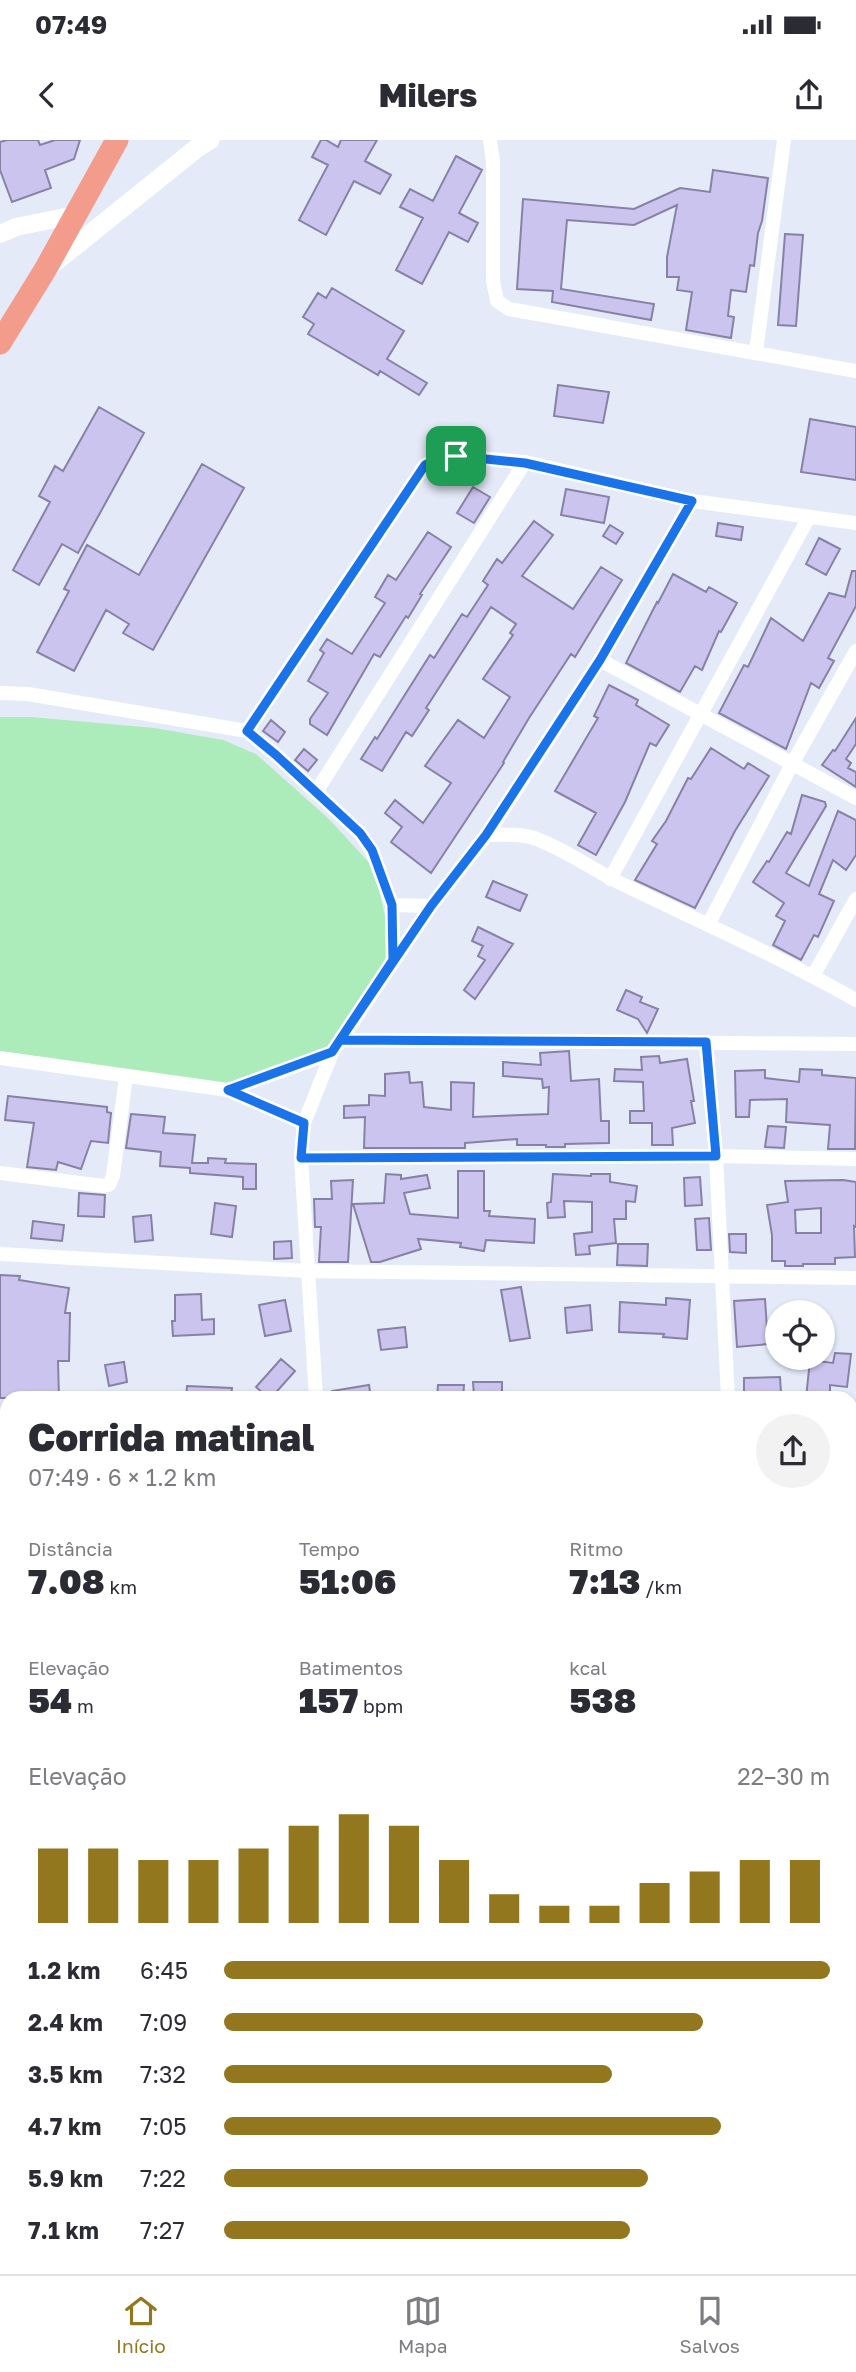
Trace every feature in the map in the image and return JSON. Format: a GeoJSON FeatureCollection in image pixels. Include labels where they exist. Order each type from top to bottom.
{"type":"FeatureCollection","features":[{"type":"Feature","properties":{"kind":"highway"},"geometry":{"type":"LineString","coordinates":[[0,344],[46,270],[117,140]]}},
{"type":"Feature","properties":{"kind":"main road"},"geometry":{"type":"LineString","coordinates":[[46,270],[210,140]]}},
{"type":"Feature","properties":{"kind":"street"},"geometry":{"type":"LineString","coordinates":[[490,140],[493,161],[493,281],[497,301],[509,309],[856,371]]}},
{"type":"Feature","properties":{"kind":"street"},"geometry":{"type":"LineString","coordinates":[[756,352],[784,140]]}},
{"type":"Feature","properties":{"kind":"street"},"geometry":{"type":"LineString","coordinates":[[0,234],[16,227],[75,215]]}},
{"type":"Feature","properties":{"kind":"street"},"geometry":{"type":"LineString","coordinates":[[247,731],[425,465],[439,458],[456,456],[525,463],[692,501],[856,523]]}},
{"type":"Feature","properties":{"kind":"street"},"geometry":{"type":"LineString","coordinates":[[316,792],[525,463]]}},
{"type":"Feature","properties":{"kind":"street"},"geometry":{"type":"LineString","coordinates":[[314,1391],[301,1158],[304,1123],[336,1046],[431,906],[486,835],[600,660],[692,501]]}},
{"type":"Feature","properties":{"kind":"street"},"geometry":{"type":"LineString","coordinates":[[610,878],[809,517]]}},
{"type":"Feature","properties":{"kind":"street"},"geometry":{"type":"LineString","coordinates":[[708,925],[792,764],[856,651]]}},
{"type":"Feature","properties":{"kind":"street"},"geometry":{"type":"LineString","coordinates":[[600,660],[856,798]]}},
{"type":"Feature","properties":{"kind":"street"},"geometry":{"type":"LineString","coordinates":[[0,693],[27,694],[247,731],[360,833],[372,850],[392,905],[393,960]]}},
{"type":"Feature","properties":{"kind":"street"},"geometry":{"type":"LineString","coordinates":[[486,835],[515,834],[532,837],[610,878],[813,975],[856,1000]]}},
{"type":"Feature","properties":{"kind":"street"},"geometry":{"type":"LineString","coordinates":[[813,975],[856,899]]}},
{"type":"Feature","properties":{"kind":"street"},"geometry":{"type":"LineString","coordinates":[[392,905],[431,906]]}},
{"type":"Feature","properties":{"kind":"street"},"geometry":{"type":"LineString","coordinates":[[706,1042],[716,1156],[728,1391]]}},
{"type":"Feature","properties":{"kind":"street"},"geometry":{"type":"LineString","coordinates":[[228,1090],[336,1046],[706,1042],[856,1044]]}},
{"type":"Feature","properties":{"kind":"street"},"geometry":{"type":"LineString","coordinates":[[0,1058],[228,1090],[304,1123]]}},
{"type":"Feature","properties":{"kind":"street"},"geometry":{"type":"LineString","coordinates":[[0,1173],[110,1185],[126,1076]]}},
{"type":"Feature","properties":{"kind":"street"},"geometry":{"type":"LineString","coordinates":[[301,1158],[716,1156],[856,1159]]}},
{"type":"Feature","properties":{"kind":"street"},"geometry":{"type":"LineString","coordinates":[[0,1254],[307,1271],[856,1278]]}},
{"type":"Feature","properties":{"kind":"green space"},"geometry":{"type":"Polygon","coordinates":[[[0,717],[31,717],[155,728],[223,740],[256,754],[329,819],[374,868],[388,929],[385,961],[327,1047],[227,1085],[0,1053],[0,717]]]}},
{"type":"Feature","properties":{"kind":"building"},"geometry":{"type":"Polygon","coordinates":[[[38,140],[40,145],[55,140],[80,140],[74,159],[45,170],[51,188],[12,202],[0,170],[0,142],[38,140]]]}},
{"type":"Feature","properties":{"kind":"building"},"geometry":{"type":"Polygon","coordinates":[[[321,140],[338,147],[341,140],[377,140],[365,161],[391,175],[380,194],[354,181],[326,235],[299,220],[328,165],[312,157],[321,140]]]}},
{"type":"Feature","properties":{"kind":"building"},"geometry":{"type":"Polygon","coordinates":[[[456,156],[482,170],[459,213],[478,223],[468,242],[449,232],[422,284],[396,270],[423,218],[400,207],[410,189],[433,201],[456,156]]]}},
{"type":"Feature","properties":{"kind":"building"},"geometry":{"type":"Polygon","coordinates":[[[713,170],[768,178],[754,266],[750,265],[746,292],[731,290],[728,316],[734,317],[731,338],[686,330],[692,292],[677,290],[679,277],[667,277],[667,257],[677,205],[634,225],[567,220],[561,289],[654,304],[651,320],[552,302],[553,291],[517,289],[523,199],[634,209],[680,188],[710,192],[713,170]]]}},
{"type":"Feature","properties":{"kind":"building"},"geometry":{"type":"Polygon","coordinates":[[[785,234],[803,235],[796,326],[778,325],[785,234]]]}},
{"type":"Feature","properties":{"kind":"building"},"geometry":{"type":"Polygon","coordinates":[[[332,288],[404,331],[387,359],[427,383],[419,395],[380,371],[378,375],[308,334],[314,324],[303,317],[318,293],[326,298],[332,288]]]}},
{"type":"Feature","properties":{"kind":"building"},"geometry":{"type":"Polygon","coordinates":[[[558,385],[609,392],[603,423],[554,416],[558,385]]]}},
{"type":"Feature","properties":{"kind":"building"},"geometry":{"type":"Polygon","coordinates":[[[99,407],[144,433],[78,553],[62,544],[39,585],[13,570],[50,502],[39,496],[55,466],[63,471],[99,407]]]}},
{"type":"Feature","properties":{"kind":"building"},"geometry":{"type":"Polygon","coordinates":[[[810,419],[856,427],[856,480],[801,472],[810,419]]]}},
{"type":"Feature","properties":{"kind":"building"},"geometry":{"type":"Polygon","coordinates":[[[202,464],[244,488],[153,650],[123,633],[129,624],[106,610],[74,671],[37,652],[69,591],[64,589],[87,545],[139,575],[202,464]]]}},
{"type":"Feature","properties":{"kind":"building"},"geometry":{"type":"Polygon","coordinates":[[[473,487],[490,497],[474,523],[457,513],[473,487]]]}},
{"type":"Feature","properties":{"kind":"building"},"geometry":{"type":"Polygon","coordinates":[[[566,489],[609,497],[604,523],[561,515],[566,489]]]}},
{"type":"Feature","properties":{"kind":"building"},"geometry":{"type":"Polygon","coordinates":[[[534,521],[553,535],[522,576],[573,609],[601,567],[622,580],[575,657],[571,654],[529,718],[504,763],[431,873],[391,842],[402,827],[385,813],[395,800],[423,823],[451,783],[425,766],[437,749],[458,720],[484,738],[510,697],[483,679],[513,635],[510,633],[516,624],[491,607],[426,708],[429,710],[412,736],[406,732],[382,771],[361,759],[375,737],[377,739],[430,655],[434,658],[462,614],[467,617],[488,585],[483,581],[497,559],[502,563],[534,521]]]}},
{"type":"Feature","properties":{"kind":"building"},"geometry":{"type":"Polygon","coordinates":[[[718,523],[743,527],[741,540],[716,536],[718,523]]]}},
{"type":"Feature","properties":{"kind":"building"},"geometry":{"type":"Polygon","coordinates":[[[610,525],[623,533],[616,544],[603,536],[610,525]]]}},
{"type":"Feature","properties":{"kind":"building"},"geometry":{"type":"Polygon","coordinates":[[[428,532],[451,547],[420,594],[422,595],[408,618],[406,616],[380,657],[374,654],[327,735],[310,724],[310,719],[328,693],[308,681],[324,653],[320,650],[327,639],[352,654],[385,603],[375,597],[388,575],[396,580],[428,532]]]}},
{"type":"Feature","properties":{"kind":"building"},"geometry":{"type":"Polygon","coordinates":[[[819,538],[840,549],[826,575],[806,564],[819,538]]]}},
{"type":"Feature","properties":{"kind":"building"},"geometry":{"type":"Polygon","coordinates":[[[852,571],[856,571],[856,606],[828,658],[834,661],[819,688],[811,683],[786,749],[719,713],[744,665],[748,667],[771,618],[803,641],[829,593],[845,597],[852,571]]]}},
{"type":"Feature","properties":{"kind":"building"},"geometry":{"type":"Polygon","coordinates":[[[673,574],[706,592],[709,587],[737,603],[721,632],[719,631],[702,670],[695,666],[680,692],[626,663],[673,574]]]}},
{"type":"Feature","properties":{"kind":"building"},"geometry":{"type":"Polygon","coordinates":[[[609,685],[638,700],[636,705],[669,725],[656,746],[650,743],[625,802],[596,855],[578,845],[596,813],[555,791],[598,718],[594,716],[609,685]]]}},
{"type":"Feature","properties":{"kind":"building"},"geometry":{"type":"Polygon","coordinates":[[[856,718],[856,744],[846,759],[851,763],[848,768],[856,772],[856,787],[822,765],[833,750],[835,751],[856,718]]]}},
{"type":"Feature","properties":{"kind":"building"},"geometry":{"type":"Polygon","coordinates":[[[271,720],[285,732],[278,742],[263,731],[271,720]]]}},
{"type":"Feature","properties":{"kind":"building"},"geometry":{"type":"Polygon","coordinates":[[[711,748],[744,769],[748,763],[769,776],[735,831],[695,908],[635,880],[657,844],[652,841],[666,821],[688,778],[691,779],[711,748]]]}},
{"type":"Feature","properties":{"kind":"building"},"geometry":{"type":"Polygon","coordinates":[[[304,749],[317,760],[308,771],[295,760],[304,749]]]}},
{"type":"Feature","properties":{"kind":"building"},"geometry":{"type":"Polygon","coordinates":[[[802,795],[825,802],[826,806],[786,873],[809,886],[838,811],[856,820],[856,855],[846,870],[833,860],[819,894],[834,901],[818,937],[814,935],[801,960],[773,945],[785,921],[776,916],[784,903],[753,882],[787,832],[791,834],[802,795]]]}},
{"type":"Feature","properties":{"kind":"building"},"geometry":{"type":"Polygon","coordinates":[[[493,881],[527,895],[520,911],[486,897],[493,881]]]}},
{"type":"Feature","properties":{"kind":"building"},"geometry":{"type":"Polygon","coordinates":[[[478,927],[513,944],[475,999],[464,990],[485,960],[478,956],[483,946],[472,941],[478,927]]]}},
{"type":"Feature","properties":{"kind":"building"},"geometry":{"type":"Polygon","coordinates":[[[626,990],[642,997],[640,1002],[658,1009],[647,1033],[638,1019],[617,1010],[626,990]]]}},
{"type":"Feature","properties":{"kind":"building"},"geometry":{"type":"Polygon","coordinates":[[[569,1051],[571,1081],[599,1079],[601,1121],[609,1121],[609,1143],[546,1147],[517,1145],[517,1139],[465,1143],[465,1148],[364,1148],[365,1117],[344,1118],[344,1106],[369,1105],[369,1095],[385,1096],[385,1074],[409,1072],[410,1083],[422,1082],[424,1107],[451,1110],[451,1082],[474,1083],[473,1117],[548,1114],[549,1087],[543,1088],[542,1079],[503,1076],[503,1062],[541,1065],[540,1053],[569,1051]]]}},
{"type":"Feature","properties":{"kind":"building"},"geometry":{"type":"Polygon","coordinates":[[[659,1056],[660,1063],[687,1059],[694,1101],[691,1101],[695,1123],[672,1128],[673,1145],[652,1145],[652,1123],[630,1123],[630,1111],[644,1111],[643,1082],[614,1081],[615,1069],[642,1070],[641,1057],[659,1056]]]}},
{"type":"Feature","properties":{"kind":"building"},"geometry":{"type":"Polygon","coordinates":[[[800,1069],[822,1070],[822,1075],[856,1078],[855,1149],[828,1149],[830,1125],[786,1122],[787,1099],[750,1100],[749,1117],[736,1117],[735,1071],[765,1070],[765,1078],[799,1082],[800,1069]]]}},
{"type":"Feature","properties":{"kind":"building"},"geometry":{"type":"Polygon","coordinates":[[[8,1096],[107,1107],[107,1112],[111,1113],[108,1143],[91,1141],[81,1169],[58,1162],[56,1170],[27,1167],[34,1123],[5,1120],[8,1096]]]}},
{"type":"Feature","properties":{"kind":"building"},"geometry":{"type":"Polygon","coordinates":[[[131,1114],[165,1117],[163,1133],[195,1135],[192,1163],[208,1163],[208,1158],[226,1159],[225,1163],[256,1164],[256,1189],[243,1189],[243,1177],[190,1173],[190,1168],[160,1166],[161,1152],[126,1148],[131,1114]]]}},
{"type":"Feature","properties":{"kind":"building"},"geometry":{"type":"Polygon","coordinates":[[[768,1126],[786,1127],[784,1148],[765,1147],[768,1126]]]}},
{"type":"Feature","properties":{"kind":"building"},"geometry":{"type":"Polygon","coordinates":[[[458,1171],[484,1171],[484,1211],[490,1211],[489,1216],[535,1219],[534,1243],[486,1240],[484,1251],[460,1247],[461,1243],[418,1239],[421,1249],[380,1262],[371,1262],[353,1204],[384,1203],[386,1174],[401,1175],[401,1179],[427,1175],[430,1188],[404,1193],[410,1214],[458,1218],[458,1171]]]}},
{"type":"Feature","properties":{"kind":"building"},"geometry":{"type":"Polygon","coordinates":[[[553,1174],[610,1174],[610,1182],[637,1186],[635,1202],[626,1201],[626,1219],[614,1219],[616,1243],[589,1246],[590,1254],[576,1255],[574,1234],[592,1232],[592,1202],[564,1201],[565,1217],[548,1218],[547,1203],[551,1202],[553,1174]]]}},
{"type":"Feature","properties":{"kind":"building"},"geometry":{"type":"Polygon","coordinates":[[[700,1177],[702,1205],[685,1206],[684,1178],[700,1177]]]}},
{"type":"Feature","properties":{"kind":"building"},"geometry":{"type":"Polygon","coordinates":[[[353,1180],[348,1262],[319,1262],[321,1227],[315,1227],[314,1199],[332,1199],[331,1181],[353,1180]]]}},
{"type":"Feature","properties":{"kind":"building"},"geometry":{"type":"Polygon","coordinates":[[[785,1181],[856,1182],[855,1257],[835,1258],[835,1264],[803,1266],[785,1266],[785,1261],[772,1261],[772,1235],[767,1205],[788,1202],[785,1181]],[[821,1208],[795,1210],[796,1233],[821,1233],[821,1208]]]}},
{"type":"Feature","properties":{"kind":"building"},"geometry":{"type":"Polygon","coordinates":[[[79,1193],[105,1195],[104,1217],[78,1216],[79,1193]]]}},
{"type":"Feature","properties":{"kind":"building"},"geometry":{"type":"Polygon","coordinates":[[[215,1203],[236,1206],[232,1237],[211,1234],[215,1203]]]}},
{"type":"Feature","properties":{"kind":"building"},"geometry":{"type":"Polygon","coordinates":[[[151,1215],[153,1240],[135,1242],[133,1217],[151,1215]]]}},
{"type":"Feature","properties":{"kind":"building"},"geometry":{"type":"Polygon","coordinates":[[[709,1218],[711,1250],[697,1250],[695,1219],[709,1218]]]}},
{"type":"Feature","properties":{"kind":"building"},"geometry":{"type":"Polygon","coordinates":[[[33,1221],[64,1225],[62,1241],[31,1238],[33,1221]]]}},
{"type":"Feature","properties":{"kind":"building"},"geometry":{"type":"Polygon","coordinates":[[[729,1234],[746,1234],[746,1253],[730,1252],[729,1234]]]}},
{"type":"Feature","properties":{"kind":"building"},"geometry":{"type":"Polygon","coordinates":[[[291,1241],[292,1258],[274,1259],[274,1242],[291,1241]]]}},
{"type":"Feature","properties":{"kind":"building"},"geometry":{"type":"Polygon","coordinates":[[[618,1244],[648,1244],[647,1266],[617,1265],[618,1244]]]}},
{"type":"Feature","properties":{"kind":"building"},"geometry":{"type":"Polygon","coordinates":[[[0,1275],[20,1276],[19,1280],[69,1288],[65,1313],[70,1313],[69,1361],[58,1361],[59,1391],[0,1391],[0,1275]]]}},
{"type":"Feature","properties":{"kind":"building"},"geometry":{"type":"Polygon","coordinates":[[[521,1287],[530,1338],[510,1341],[501,1290],[521,1287]]]}},
{"type":"Feature","properties":{"kind":"building"},"geometry":{"type":"Polygon","coordinates":[[[201,1294],[202,1320],[214,1319],[214,1334],[173,1336],[175,1295],[201,1294]]]}},
{"type":"Feature","properties":{"kind":"building"},"geometry":{"type":"Polygon","coordinates":[[[666,1298],[690,1300],[687,1339],[663,1337],[664,1334],[619,1332],[620,1302],[666,1305],[666,1298]]]}},
{"type":"Feature","properties":{"kind":"building"},"geometry":{"type":"Polygon","coordinates":[[[765,1299],[765,1344],[737,1347],[734,1301],[765,1299]]]}},
{"type":"Feature","properties":{"kind":"building"},"geometry":{"type":"Polygon","coordinates":[[[285,1300],[291,1331],[265,1336],[259,1305],[285,1300]]]}},
{"type":"Feature","properties":{"kind":"building"},"geometry":{"type":"Polygon","coordinates":[[[590,1305],[592,1330],[567,1333],[565,1308],[590,1305]]]}},
{"type":"Feature","properties":{"kind":"building"},"geometry":{"type":"Polygon","coordinates":[[[405,1327],[407,1347],[381,1350],[378,1330],[405,1327]]]}},
{"type":"Feature","properties":{"kind":"building"},"geometry":{"type":"Polygon","coordinates":[[[835,1353],[851,1354],[847,1387],[830,1385],[830,1391],[807,1391],[809,1370],[835,1370],[835,1353]]]}},
{"type":"Feature","properties":{"kind":"building"},"geometry":{"type":"Polygon","coordinates":[[[281,1359],[295,1371],[277,1391],[260,1391],[256,1387],[281,1359]]]}},
{"type":"Feature","properties":{"kind":"building"},"geometry":{"type":"Polygon","coordinates":[[[124,1362],[127,1382],[109,1386],[105,1365],[124,1362]]]}},
{"type":"Feature","properties":{"kind":"building"},"geometry":{"type":"Polygon","coordinates":[[[780,1377],[781,1391],[744,1391],[744,1378],[780,1377]]]}},
{"type":"Feature","properties":{"kind":"building"},"geometry":{"type":"Polygon","coordinates":[[[473,1382],[502,1382],[502,1391],[474,1391],[473,1382]]]}},
{"type":"Feature","properties":{"kind":"building"},"geometry":{"type":"Polygon","coordinates":[[[369,1385],[370,1391],[332,1391],[369,1385]]]}},
{"type":"Feature","properties":{"kind":"building"},"geometry":{"type":"Polygon","coordinates":[[[438,1385],[464,1385],[464,1391],[438,1391],[438,1385]]]}},
{"type":"Feature","properties":{"kind":"building"},"geometry":{"type":"Polygon","coordinates":[[[187,1386],[232,1388],[232,1391],[187,1391],[187,1386]]]}},
{"type":"Feature","properties":{"kind":"route"},"geometry":{"type":"LineString","coordinates":[[456,456],[525,463],[692,501],[600,660],[486,835],[431,906],[340,1040],[706,1042],[716,1156],[301,1158],[304,1123],[228,1090],[332,1052],[393,960],[392,905],[372,850],[360,833],[247,731],[425,465],[439,458],[456,456]]}}]}
